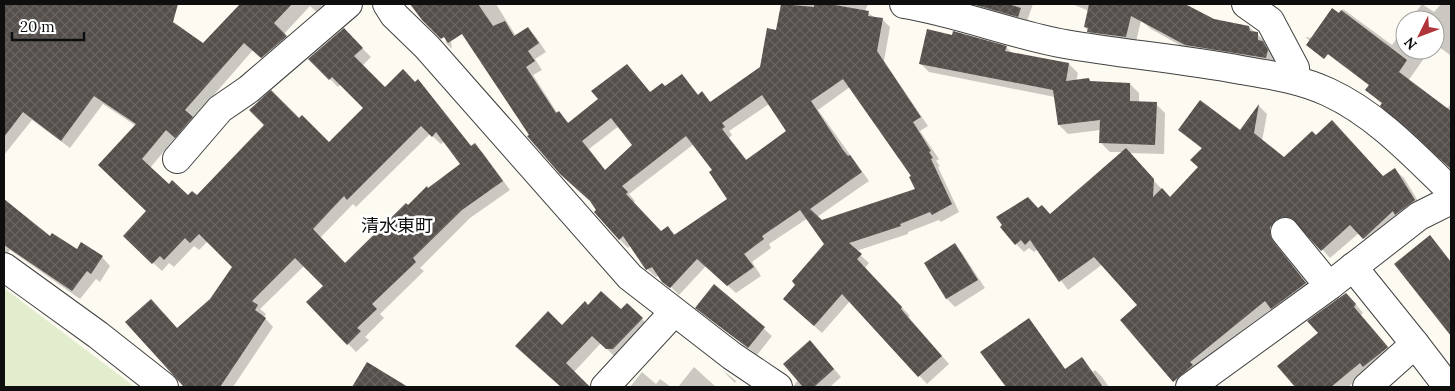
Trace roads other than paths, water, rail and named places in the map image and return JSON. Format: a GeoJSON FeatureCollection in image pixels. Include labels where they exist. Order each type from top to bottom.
{"type":"FeatureCollection","features":[{"type":"Feature","properties":{"kind":"street"},"geometry":{"type":"LineString","coordinates":[[177,159],[220,109],[249,88],[348,4]]}},
{"type":"Feature","properties":{"kind":"street"},"geometry":{"type":"LineString","coordinates":[[387,4],[394,15],[427,48],[630,277],[772,386]]}},
{"type":"Feature","properties":{"kind":"street"},"geometry":{"type":"LineString","coordinates":[[904,4],[930,8],[1027,37],[1117,53],[1171,58],[1296,79],[1328,92],[1366,114],[1451,191]]}},
{"type":"Feature","properties":{"kind":"street"},"geometry":{"type":"LineString","coordinates":[[1246,4],[1270,21],[1278,33],[1295,68],[1296,79]]}},
{"type":"Feature","properties":{"kind":"street"},"geometry":{"type":"LineString","coordinates":[[1190,387],[1329,286],[1419,216],[1451,200]]}},
{"type":"Feature","properties":{"kind":"street"},"geometry":{"type":"LineString","coordinates":[[1285,232],[1329,286]]}},
{"type":"Feature","properties":{"kind":"street"},"geometry":{"type":"LineString","coordinates":[[4,267],[98,335],[164,387]]}},
{"type":"Feature","properties":{"kind":"street"},"geometry":{"type":"LineString","coordinates":[[1354,267],[1448,387]]}},
{"type":"Feature","properties":{"kind":"street"},"geometry":{"type":"LineString","coordinates":[[605,387],[674,312]]}},
{"type":"Feature","properties":{"kind":"street"},"geometry":{"type":"LineString","coordinates":[[1367,387],[1414,344]]}},
{"type":"Feature","properties":{"kind":"district","name":"清水東町"},"geometry":{"type":"Point","coordinates":[397,226]}}]}
